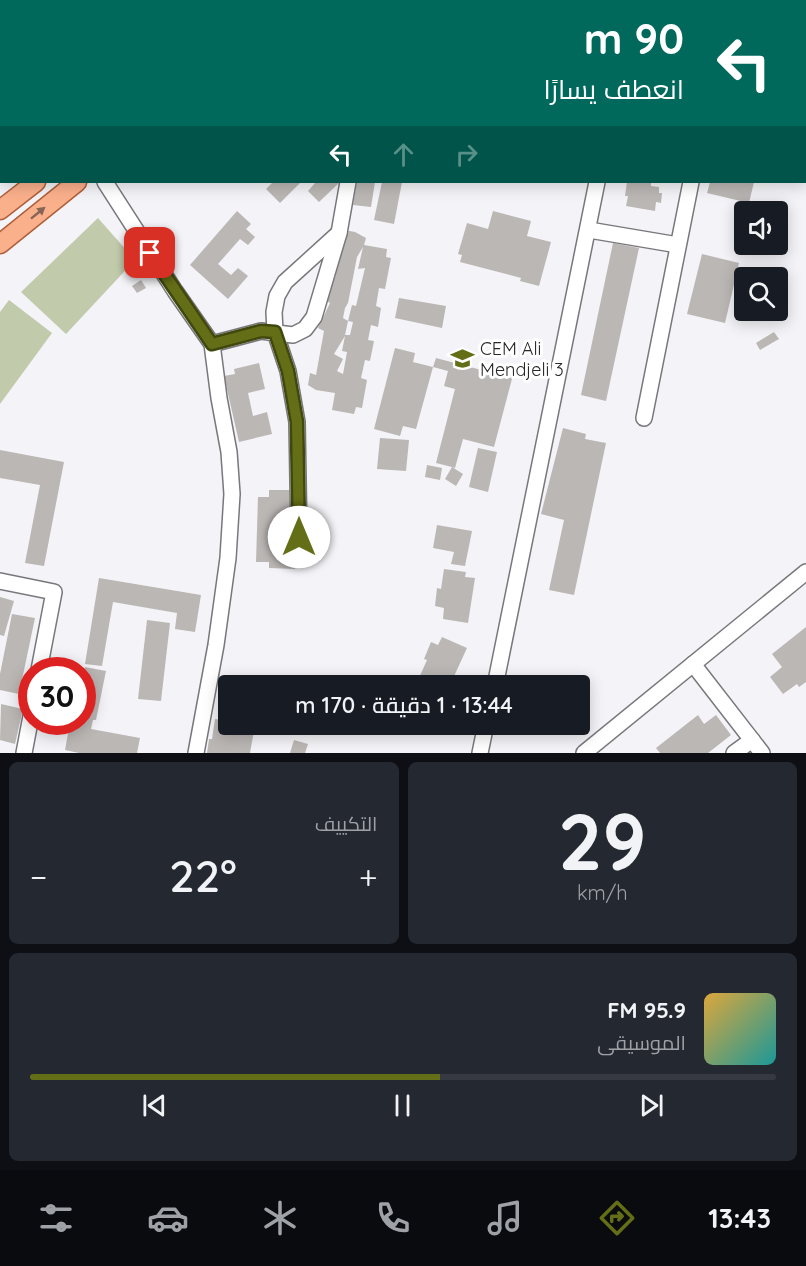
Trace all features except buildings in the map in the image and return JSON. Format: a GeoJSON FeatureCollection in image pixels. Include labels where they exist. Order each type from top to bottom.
{"type":"FeatureCollection","features":[{"type":"Feature","properties":{"kind":"main road"},"geometry":{"type":"LineString","coordinates":[[0,210],[35,183]]}},
{"type":"Feature","properties":{"kind":"main road"},"geometry":{"type":"LineString","coordinates":[[0,244],[76,183]]}},
{"type":"Feature","properties":{"kind":"street"},"geometry":{"type":"LineString","coordinates":[[106,183],[212,344],[229,452],[232,494],[228,558],[216,645],[196,753]]}},
{"type":"Feature","properties":{"kind":"street"},"geometry":{"type":"LineString","coordinates":[[212,344],[261,331],[293,335],[305,329],[314,317],[339,233],[348,183]]}},
{"type":"Feature","properties":{"kind":"street"},"geometry":{"type":"LineString","coordinates":[[497,675],[597,183]]}},
{"type":"Feature","properties":{"kind":"street"},"geometry":{"type":"LineString","coordinates":[[644,418],[691,183]]}},
{"type":"Feature","properties":{"kind":"street"},"geometry":{"type":"LineString","coordinates":[[589,230],[678,245]]}},
{"type":"Feature","properties":{"kind":"street"},"geometry":{"type":"LineString","coordinates":[[299,537],[297,422],[288,371],[275,332],[274,312],[285,282],[339,233]]}},
{"type":"Feature","properties":{"kind":"street"},"geometry":{"type":"LineString","coordinates":[[584,753],[806,572]]}},
{"type":"Feature","properties":{"kind":"street"},"geometry":{"type":"LineString","coordinates":[[0,581],[54,592],[42,657]]}},
{"type":"Feature","properties":{"kind":"street"},"geometry":{"type":"LineString","coordinates":[[693,664],[762,753]]}},
{"type":"Feature","properties":{"kind":"street"},"geometry":{"type":"LineString","coordinates":[[24,753],[27,735]]}},
{"type":"Feature","properties":{"kind":"street"},"geometry":{"type":"LineString","coordinates":[[481,751],[484,735]]}},
{"type":"Feature","properties":{"kind":"street"},"geometry":{"type":"LineString","coordinates":[[734,753],[752,740]]}},
{"type":"Feature","properties":{"kind":"green space"},"geometry":{"type":"Polygon","coordinates":[[[98,218],[135,260],[66,334],[21,292],[98,218]]]}},
{"type":"Feature","properties":{"kind":"green space"},"geometry":{"type":"Polygon","coordinates":[[[9,300],[52,333],[0,404],[0,312],[9,300]]]}},
{"type":"Feature","properties":{"kind":"place","name":"CEM Ali Mendjeli 3"},"geometry":{"type":"Point","coordinates":[462,359]}},
{"type":"Feature","properties":{"kind":"route"},"geometry":{"type":"LineString","coordinates":[[150,253],[212,344],[261,331],[275,332],[288,371],[297,422],[299,537]]}}]}
